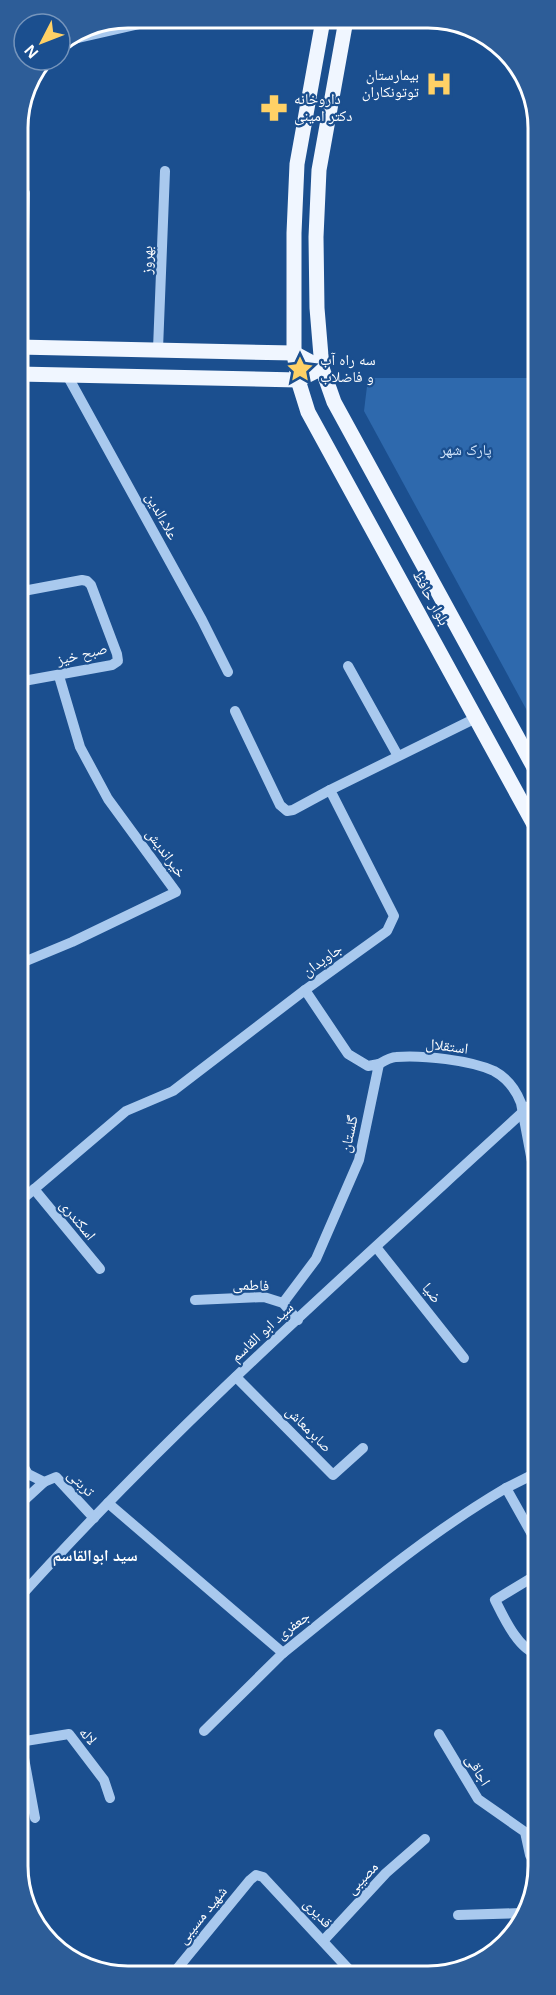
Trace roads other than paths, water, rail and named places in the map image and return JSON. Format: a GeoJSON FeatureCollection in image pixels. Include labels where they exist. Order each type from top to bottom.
{"type":"FeatureCollection","features":[{"type":"Feature","properties":{"kind":"main road","name":"بلوار حافظ"},"geometry":{"type":"LineString","coordinates":[[322,28],[297,164],[294,233],[294,353],[298,380],[308,412],[528,813]]}},
{"type":"Feature","properties":{"kind":"main road","name":"بلوار حافظ"},"geometry":{"type":"LineString","coordinates":[[345,28],[319,170],[316,308],[322,368],[334,402],[528,756]]}},
{"type":"Feature","properties":{"kind":"main road"},"geometry":{"type":"LineString","coordinates":[[29,347],[294,353],[322,368]]}},
{"type":"Feature","properties":{"kind":"main road"},"geometry":{"type":"LineString","coordinates":[[29,374],[298,380],[322,368]]}},
{"type":"Feature","properties":{"kind":"street","name":"بهروز"},"geometry":{"type":"LineString","coordinates":[[158,349],[165,171]]}},
{"type":"Feature","properties":{"kind":"street","name":"علاءالدین"},"geometry":{"type":"LineString","coordinates":[[67,375],[202,620],[228,672]]}},
{"type":"Feature","properties":{"kind":"street","name":"صبح خیز"},"geometry":{"type":"LineString","coordinates":[[29,590],[87,581],[91,585],[114,644],[118,661],[112,665],[29,680]]}},
{"type":"Feature","properties":{"kind":"street"},"geometry":{"type":"LineString","coordinates":[[348,666],[398,756]]}},
{"type":"Feature","properties":{"kind":"street","name":"خیراندیش"},"geometry":{"type":"LineString","coordinates":[[29,960],[72,942],[176,892],[108,799],[80,747],[59,676]]}},
{"type":"Feature","properties":{"kind":"street"},"geometry":{"type":"LineString","coordinates":[[235,711],[280,805],[287,811],[476,718]]}},
{"type":"Feature","properties":{"kind":"street","name":"جاویدان"},"geometry":{"type":"LineString","coordinates":[[28,1194],[126,1111],[173,1091],[305,990],[387,932],[394,916],[330,790]]}},
{"type":"Feature","properties":{"kind":"street"},"geometry":{"type":"LineString","coordinates":[[305,990],[348,1054],[368,1066],[379,1064]]}},
{"type":"Feature","properties":{"kind":"street","name":"استقلال"},"geometry":{"type":"LineString","coordinates":[[379,1064],[394,1057],[459,1060],[495,1072],[509,1082],[518,1094],[527,1140]]}},
{"type":"Feature","properties":{"kind":"street","name":"گلستان"},"geometry":{"type":"LineString","coordinates":[[283,1303],[316,1259],[359,1160],[379,1064]]}},
{"type":"Feature","properties":{"kind":"street","name":"سید ابو القاسم"},"geometry":{"type":"LineString","coordinates":[[28,1588],[108,1503],[236,1377],[527,1108]]}},
{"type":"Feature","properties":{"kind":"street","name":"اسکندری"},"geometry":{"type":"LineString","coordinates":[[34,1189],[100,1269]]}},
{"type":"Feature","properties":{"kind":"street","name":"ضیا"},"geometry":{"type":"LineString","coordinates":[[376,1247],[464,1358]]}},
{"type":"Feature","properties":{"kind":"street","name":"فاطمی"},"geometry":{"type":"LineString","coordinates":[[195,1300],[264,1297],[283,1303],[297,1320]]}},
{"type":"Feature","properties":{"kind":"street","name":"صابرمعاش"},"geometry":{"type":"LineString","coordinates":[[236,1377],[333,1475],[363,1448]]}},
{"type":"Feature","properties":{"kind":"street","name":"تربتی"},"geometry":{"type":"LineString","coordinates":[[28,1474],[44,1482],[56,1477],[94,1518]]}},
{"type":"Feature","properties":{"kind":"street","name":"جعفری"},"geometry":{"type":"LineString","coordinates":[[108,1503],[283,1653],[384,1572],[470,1509],[527,1477]]}},
{"type":"Feature","properties":{"kind":"street"},"geometry":{"type":"LineString","coordinates":[[28,1497],[44,1482]]}},
{"type":"Feature","properties":{"kind":"street"},"geometry":{"type":"LineString","coordinates":[[506,1488],[527,1526]]}},
{"type":"Feature","properties":{"kind":"street"},"geometry":{"type":"LineString","coordinates":[[527,1581],[495,1600],[505,1620],[521,1644],[527,1648]]}},
{"type":"Feature","properties":{"kind":"street"},"geometry":{"type":"LineString","coordinates":[[204,1731],[283,1653]]}},
{"type":"Feature","properties":{"kind":"street","name":"لاله"},"geometry":{"type":"LineString","coordinates":[[28,1741],[69,1734],[104,1780],[110,1798]]}},
{"type":"Feature","properties":{"kind":"street","name":"اجاقی"},"geometry":{"type":"LineString","coordinates":[[439,1734],[477,1798],[525,1832],[527,1841]]}},
{"type":"Feature","properties":{"kind":"street"},"geometry":{"type":"LineString","coordinates":[[28,1783],[35,1818]]}},
{"type":"Feature","properties":{"kind":"street","name":"مصیبی"},"geometry":{"type":"LineString","coordinates":[[323,1941],[386,1873],[425,1839]]}},
{"type":"Feature","properties":{"kind":"street","name":"قدیری"},"geometry":{"type":"LineString","coordinates":[[256,1875],[263,1877],[346,1966]]}},
{"type":"Feature","properties":{"kind":"street","name":"شهید مسیبی"},"geometry":{"type":"LineString","coordinates":[[179,1966],[256,1875]]}},
{"type":"Feature","properties":{"kind":"street"},"geometry":{"type":"LineString","coordinates":[[458,1914],[516,1913]]}},
{"type":"Feature","properties":{"kind":"place","name":"بیمارستان توتونکاران"},"geometry":{"type":"Point","coordinates":[439,84]}},
{"type":"Feature","properties":{"kind":"place","name":"داروخانه دکتر امینی"},"geometry":{"type":"Point","coordinates":[274,108]}},
{"type":"Feature","properties":{"kind":"place","name":"سه راه آب و فاضلاب"},"geometry":{"type":"Point","coordinates":[300,369]}},
{"type":"Feature","properties":{"kind":"district","name":"سید ابوالقاسم"},"geometry":{"type":"Point","coordinates":[95,1555]}},
{"type":"Feature","properties":{"kind":"park label","name":"پارک شهر"},"geometry":{"type":"Point","coordinates":[466,450]}}]}
